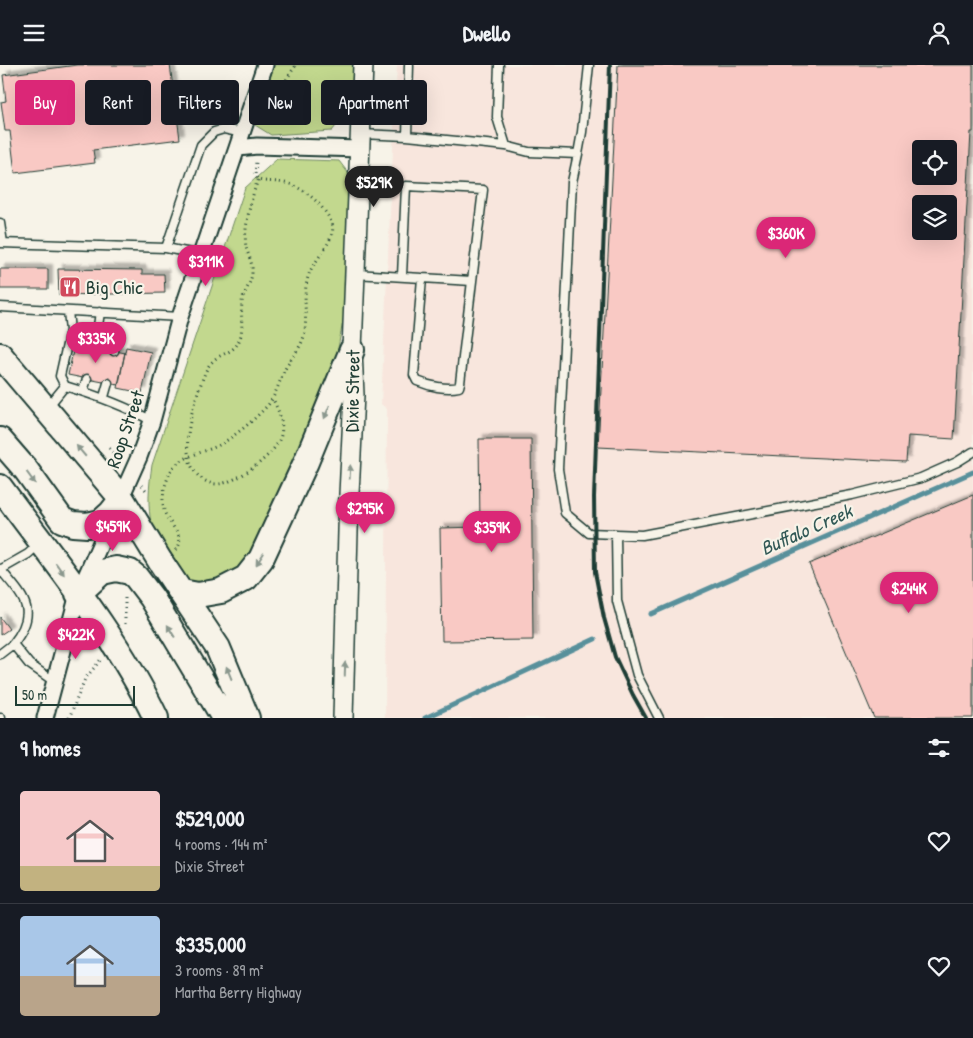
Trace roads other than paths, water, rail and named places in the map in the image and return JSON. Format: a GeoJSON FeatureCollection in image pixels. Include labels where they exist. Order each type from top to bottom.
{"type":"FeatureCollection","features":[{"type":"Feature","properties":{"kind":"main road"},"geometry":{"type":"LineString","coordinates":[[182,592],[198,595],[221,591],[246,578],[261,559],[306,462],[352,351]]}},
{"type":"Feature","properties":{"kind":"main road"},"geometry":{"type":"LineString","coordinates":[[0,355],[122,499],[160,561],[218,648],[247,718]]}},
{"type":"Feature","properties":{"kind":"main road"},"geometry":{"type":"LineString","coordinates":[[0,440],[26,470],[62,520],[73,524],[87,525],[101,522],[122,499]]}},
{"type":"Feature","properties":{"kind":"main road"},"geometry":{"type":"LineString","coordinates":[[0,487],[114,643],[132,671],[156,718]]}},
{"type":"Feature","properties":{"kind":"main road"},"geometry":{"type":"LineString","coordinates":[[78,594],[102,573],[116,569],[130,572],[136,577],[152,598],[224,718]]}},
{"type":"Feature","properties":{"kind":"street","name":"Roop Street"},"geometry":{"type":"LineString","coordinates":[[45,718],[78,594],[122,499],[152,421],[180,317],[265,65]]}},
{"type":"Feature","properties":{"kind":"street","name":"Dixie Street"},"geometry":{"type":"LineString","coordinates":[[343,718],[348,494],[354,395],[352,351],[363,65]]}},
{"type":"Feature","properties":{"kind":"street"},"geometry":{"type":"LineString","coordinates":[[238,147],[360,142]]}},
{"type":"Feature","properties":{"kind":"lane"},"geometry":{"type":"LineString","coordinates":[[407,136],[408,65]]}},
{"type":"Feature","properties":{"kind":"lane"},"geometry":{"type":"LineString","coordinates":[[498,65],[497,117],[506,146]]}},
{"type":"Feature","properties":{"kind":"lane"},"geometry":{"type":"LineString","coordinates":[[589,65],[582,132],[572,181],[558,469],[565,513],[589,533],[642,535],[852,495],[921,478],[957,462],[973,451]]}},
{"type":"Feature","properties":{"kind":"lane"},"geometry":{"type":"LineString","coordinates":[[166,248],[201,145],[214,132],[219,130],[224,129],[243,133]]}},
{"type":"Feature","properties":{"kind":"lane"},"geometry":{"type":"LineString","coordinates":[[360,142],[407,136],[506,146],[529,152],[578,154]]}},
{"type":"Feature","properties":{"kind":"lane"},"geometry":{"type":"LineString","coordinates":[[402,276],[406,185],[483,190],[459,387],[427,385],[416,381],[414,375],[422,278]]}},
{"type":"Feature","properties":{"kind":"lane"},"geometry":{"type":"LineString","coordinates":[[0,223],[2,243],[166,248],[201,255]]}},
{"type":"Feature","properties":{"kind":"lane"},"geometry":{"type":"LineString","coordinates":[[355,274],[472,281]]}},
{"type":"Feature","properties":{"kind":"lane"},"geometry":{"type":"LineString","coordinates":[[0,307],[180,317]]}},
{"type":"Feature","properties":{"kind":"lane"},"geometry":{"type":"LineString","coordinates":[[68,311],[70,331],[60,377],[65,386],[104,397],[152,421]]}},
{"type":"Feature","properties":{"kind":"lane"},"geometry":{"type":"LineString","coordinates":[[95,347],[100,313]]}},
{"type":"Feature","properties":{"kind":"lane"},"geometry":{"type":"LineString","coordinates":[[70,331],[97,336],[110,343],[114,351]]}},
{"type":"Feature","properties":{"kind":"lane"},"geometry":{"type":"LineString","coordinates":[[83,391],[87,379]]}},
{"type":"Feature","properties":{"kind":"lane"},"geometry":{"type":"LineString","coordinates":[[104,397],[108,383]]}},
{"type":"Feature","properties":{"kind":"lane"},"geometry":{"type":"LineString","coordinates":[[47,409],[65,386]]}},
{"type":"Feature","properties":{"kind":"lane"},"geometry":{"type":"LineString","coordinates":[[616,534],[617,601],[637,675],[659,718]]}},
{"type":"Feature","properties":{"kind":"lane"},"geometry":{"type":"LineString","coordinates":[[0,654],[14,644],[22,633],[28,615],[25,603],[17,590],[0,570],[28,554],[41,543]]}},
{"type":"Feature","properties":{"kind":"lane"},"geometry":{"type":"LineString","coordinates":[[14,644],[29,664],[55,682]]}},
{"type":"Feature","properties":{"kind":"waterway","name":"Buffalo Creek"},"geometry":{"type":"LineString","coordinates":[[651,614],[973,472]]}},
{"type":"Feature","properties":{"kind":"waterway","name":"Buffalo Creek"},"geometry":{"type":"LineString","coordinates":[[425,718],[595,639]]}},
{"type":"Feature","properties":{"kind":"railway"},"geometry":{"type":"LineString","coordinates":[[610,65],[594,497],[595,572],[604,618],[615,657],[646,718]]}},
{"type":"Feature","properties":{"kind":"place","name":"Big Chic"},"geometry":{"type":"Point","coordinates":[70,287]}}]}
